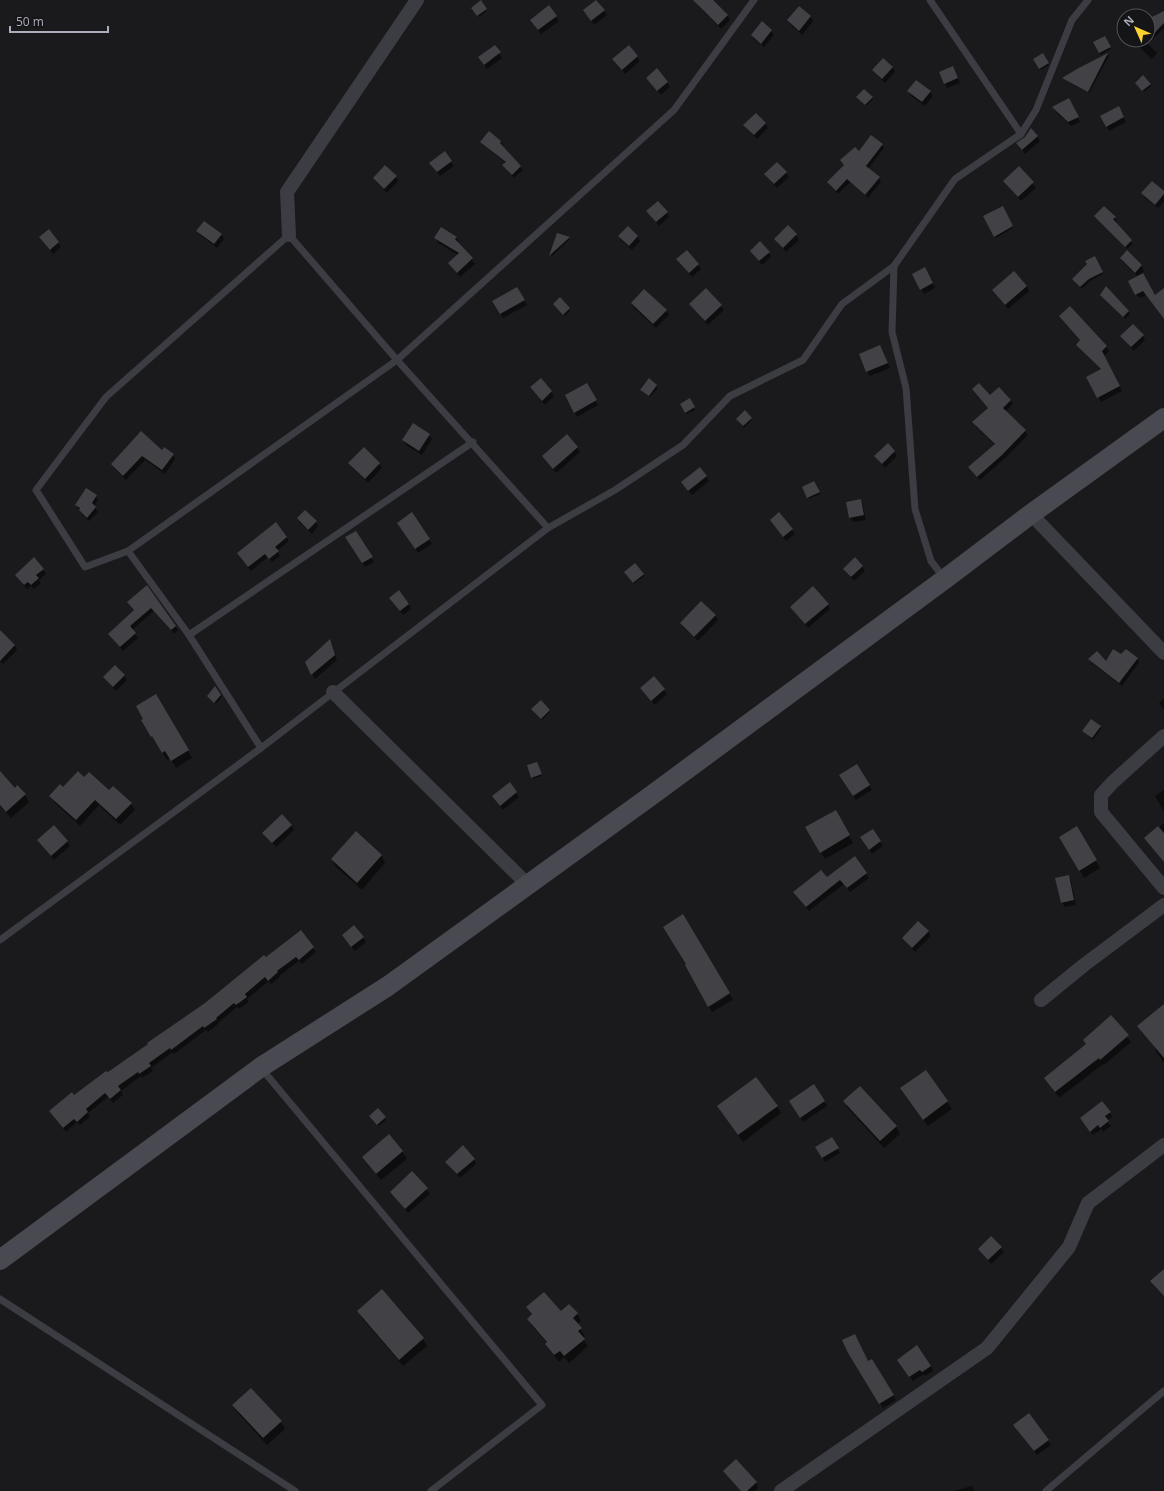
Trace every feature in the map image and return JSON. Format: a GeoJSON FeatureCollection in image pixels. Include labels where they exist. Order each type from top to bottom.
{"type":"FeatureCollection","features":[{"type":"Feature","properties":{"kind":"main road"},"geometry":{"type":"LineString","coordinates":[[0,1260],[261,1067],[388,986],[652,795],[1031,514],[1164,418]]}},
{"type":"Feature","properties":{"kind":"street"},"geometry":{"type":"LineString","coordinates":[[289,235],[287,192],[416,0]]}},
{"type":"Feature","properties":{"kind":"street"},"geometry":{"type":"LineString","coordinates":[[1031,514],[1164,652]]}},
{"type":"Feature","properties":{"kind":"street"},"geometry":{"type":"LineString","coordinates":[[333,692],[527,884]]}},
{"type":"Feature","properties":{"kind":"street"},"geometry":{"type":"LineString","coordinates":[[1164,736],[1101,795],[1101,812],[1164,888]]}},
{"type":"Feature","properties":{"kind":"street"},"geometry":{"type":"LineString","coordinates":[[1041,1000],[1164,905]]}},
{"type":"Feature","properties":{"kind":"street"},"geometry":{"type":"LineString","coordinates":[[781,1491],[987,1348],[1069,1247],[1088,1203],[1164,1145]]}},
{"type":"Feature","properties":{"kind":"lane"},"geometry":{"type":"LineString","coordinates":[[548,528],[397,360],[289,235],[106,397],[36,490],[85,567],[128,551],[397,360],[674,110],[754,0]]}},
{"type":"Feature","properties":{"kind":"lane"},"geometry":{"type":"LineString","coordinates":[[930,0],[1021,134]]}},
{"type":"Feature","properties":{"kind":"lane"},"geometry":{"type":"LineString","coordinates":[[0,940],[261,748],[548,528],[615,490],[683,445],[730,396],[803,360],[842,304],[894,266],[955,179],[1021,134],[1036,110],[1072,20],[1088,0]]}},
{"type":"Feature","properties":{"kind":"lane"},"geometry":{"type":"LineString","coordinates":[[894,266],[892,332],[906,388],[915,509],[932,561],[945,579]]}},
{"type":"Feature","properties":{"kind":"lane"},"geometry":{"type":"LineString","coordinates":[[189,635],[472,442]]}},
{"type":"Feature","properties":{"kind":"lane"},"geometry":{"type":"LineString","coordinates":[[128,551],[189,635],[261,748]]}},
{"type":"Feature","properties":{"kind":"lane"},"geometry":{"type":"LineString","coordinates":[[261,1067],[542,1406],[431,1491]]}},
{"type":"Feature","properties":{"kind":"lane"},"geometry":{"type":"LineString","coordinates":[[0,1298],[295,1491]]}},
{"type":"Feature","properties":{"kind":"lane"},"geometry":{"type":"LineString","coordinates":[[1046,1491],[1164,1391]]}},
{"type":"Feature","properties":{"kind":"building"},"geometry":{"type":"Polygon","coordinates":[[[481,0],[487,9],[477,16],[471,8],[481,0]]]}},
{"type":"Feature","properties":{"kind":"building"},"geometry":{"type":"Polygon","coordinates":[[[596,0],[605,10],[591,21],[583,10],[596,0]]]}},
{"type":"Feature","properties":{"kind":"building"},"geometry":{"type":"Polygon","coordinates":[[[693,0],[713,0],[728,15],[718,25],[693,0]]]}},
{"type":"Feature","properties":{"kind":"building"},"geometry":{"type":"Polygon","coordinates":[[[549,5],[557,16],[538,30],[530,20],[549,5]]]}},
{"type":"Feature","properties":{"kind":"building"},"geometry":{"type":"Polygon","coordinates":[[[799,6],[811,16],[799,31],[787,20],[799,6]]]}},
{"type":"Feature","properties":{"kind":"building"},"geometry":{"type":"Polygon","coordinates":[[[1164,11],[1164,23],[1156,32],[1156,15],[1164,11]]]}},
{"type":"Feature","properties":{"kind":"building"},"geometry":{"type":"Polygon","coordinates":[[[762,21],[772,30],[761,44],[751,35],[762,21]]]}},
{"type":"Feature","properties":{"kind":"building"},"geometry":{"type":"Polygon","coordinates":[[[1105,36],[1111,47],[1099,53],[1093,42],[1105,36]]]}},
{"type":"Feature","properties":{"kind":"building"},"geometry":{"type":"Polygon","coordinates":[[[495,45],[501,52],[484,65],[478,57],[495,45]]]}},
{"type":"Feature","properties":{"kind":"building"},"geometry":{"type":"Polygon","coordinates":[[[629,45],[638,56],[622,70],[612,59],[629,45]]]}},
{"type":"Feature","properties":{"kind":"building"},"geometry":{"type":"Polygon","coordinates":[[[1043,53],[1049,63],[1039,69],[1033,59],[1043,53]]]}},
{"type":"Feature","properties":{"kind":"building"},"geometry":{"type":"Polygon","coordinates":[[[1108,53],[1088,92],[1062,78],[1077,69],[1108,53]]]}},
{"type":"Feature","properties":{"kind":"building"},"geometry":{"type":"Polygon","coordinates":[[[883,58],[893,67],[882,79],[872,70],[883,58]]]}},
{"type":"Feature","properties":{"kind":"building"},"geometry":{"type":"Polygon","coordinates":[[[953,66],[958,78],[944,84],[939,72],[953,66]]]}},
{"type":"Feature","properties":{"kind":"building"},"geometry":{"type":"Polygon","coordinates":[[[657,68],[668,82],[657,91],[646,78],[657,68]]]}},
{"type":"Feature","properties":{"kind":"building"},"geometry":{"type":"Polygon","coordinates":[[[1143,75],[1151,84],[1142,91],[1135,83],[1143,75]]]}},
{"type":"Feature","properties":{"kind":"building"},"geometry":{"type":"Polygon","coordinates":[[[916,80],[931,91],[922,102],[907,91],[916,80]]]}},
{"type":"Feature","properties":{"kind":"building"},"geometry":{"type":"Polygon","coordinates":[[[864,89],[873,97],[865,105],[856,97],[864,89]]]}},
{"type":"Feature","properties":{"kind":"building"},"geometry":{"type":"Polygon","coordinates":[[[1069,98],[1079,117],[1068,122],[1052,107],[1069,98]]]}},
{"type":"Feature","properties":{"kind":"building"},"geometry":{"type":"Polygon","coordinates":[[[1119,106],[1124,117],[1106,127],[1100,116],[1119,106]]]}},
{"type":"Feature","properties":{"kind":"building"},"geometry":{"type":"Polygon","coordinates":[[[756,113],[766,123],[754,135],[743,125],[756,113]]]}},
{"type":"Feature","properties":{"kind":"building"},"geometry":{"type":"Polygon","coordinates":[[[1031,128],[1038,136],[1022,150],[1016,143],[1025,137],[1031,128]]]}},
{"type":"Feature","properties":{"kind":"building"},"geometry":{"type":"Polygon","coordinates":[[[489,131],[501,141],[500,143],[521,166],[512,175],[502,165],[506,162],[480,142],[489,131]]]}},
{"type":"Feature","properties":{"kind":"building"},"geometry":{"type":"Polygon","coordinates":[[[871,135],[883,144],[866,166],[880,177],[865,195],[847,179],[836,191],[827,182],[844,165],[840,160],[855,147],[859,151],[871,135]]]}},
{"type":"Feature","properties":{"kind":"building"},"geometry":{"type":"Polygon","coordinates":[[[445,151],[452,161],[437,172],[429,163],[445,151]]]}},
{"type":"Feature","properties":{"kind":"building"},"geometry":{"type":"Polygon","coordinates":[[[777,162],[787,172],[774,184],[764,174],[777,162]]]}},
{"type":"Feature","properties":{"kind":"building"},"geometry":{"type":"Polygon","coordinates":[[[385,165],[397,176],[384,189],[373,178],[385,165]]]}},
{"type":"Feature","properties":{"kind":"building"},"geometry":{"type":"Polygon","coordinates":[[[1019,166],[1034,182],[1018,197],[1003,181],[1019,166]]]}},
{"type":"Feature","properties":{"kind":"building"},"geometry":{"type":"Polygon","coordinates":[[[1152,181],[1164,191],[1164,194],[1155,205],[1141,193],[1152,181]]]}},
{"type":"Feature","properties":{"kind":"building"},"geometry":{"type":"Polygon","coordinates":[[[658,201],[668,212],[656,222],[646,211],[658,201]]]}},
{"type":"Feature","properties":{"kind":"building"},"geometry":{"type":"Polygon","coordinates":[[[1003,206],[1013,226],[994,237],[983,216],[1003,206]]]}},
{"type":"Feature","properties":{"kind":"building"},"geometry":{"type":"Polygon","coordinates":[[[1104,206],[1116,217],[1113,219],[1132,240],[1125,247],[1094,216],[1104,206]]]}},
{"type":"Feature","properties":{"kind":"building"},"geometry":{"type":"Polygon","coordinates":[[[204,221],[222,234],[214,244],[196,231],[204,221]]]}},
{"type":"Feature","properties":{"kind":"building"},"geometry":{"type":"Polygon","coordinates":[[[788,225],[797,234],[783,248],[774,239],[788,225]]]}},
{"type":"Feature","properties":{"kind":"building"},"geometry":{"type":"Polygon","coordinates":[[[628,226],[638,236],[629,246],[618,236],[628,226]]]}},
{"type":"Feature","properties":{"kind":"building"},"geometry":{"type":"Polygon","coordinates":[[[441,227],[457,237],[455,239],[473,258],[457,273],[448,263],[459,253],[434,238],[441,227]]]}},
{"type":"Feature","properties":{"kind":"building"},"geometry":{"type":"Polygon","coordinates":[[[49,229],[59,242],[50,250],[39,237],[49,229]]]}},
{"type":"Feature","properties":{"kind":"building"},"geometry":{"type":"Polygon","coordinates":[[[557,233],[570,237],[549,256],[557,233]]]}},
{"type":"Feature","properties":{"kind":"building"},"geometry":{"type":"Polygon","coordinates":[[[760,241],[770,252],[759,261],[750,251],[760,241]]]}},
{"type":"Feature","properties":{"kind":"building"},"geometry":{"type":"Polygon","coordinates":[[[687,250],[699,264],[689,273],[676,259],[687,250]]]}},
{"type":"Feature","properties":{"kind":"building"},"geometry":{"type":"Polygon","coordinates":[[[1127,250],[1142,265],[1135,273],[1120,258],[1127,250]]]}},
{"type":"Feature","properties":{"kind":"building"},"geometry":{"type":"Polygon","coordinates":[[[1095,256],[1103,272],[1089,279],[1080,287],[1072,279],[1087,264],[1085,261],[1095,256]]]}},
{"type":"Feature","properties":{"kind":"building"},"geometry":{"type":"Polygon","coordinates":[[[925,267],[933,283],[920,290],[912,274],[925,267]]]}},
{"type":"Feature","properties":{"kind":"building"},"geometry":{"type":"Polygon","coordinates":[[[1014,271],[1027,286],[1005,305],[992,290],[1014,271]]]}},
{"type":"Feature","properties":{"kind":"building"},"geometry":{"type":"Polygon","coordinates":[[[1143,273],[1155,295],[1164,288],[1164,319],[1143,291],[1135,295],[1128,281],[1143,273]]]}},
{"type":"Feature","properties":{"kind":"building"},"geometry":{"type":"Polygon","coordinates":[[[1106,286],[1129,311],[1123,317],[1100,295],[1106,286]]]}},
{"type":"Feature","properties":{"kind":"building"},"geometry":{"type":"Polygon","coordinates":[[[517,287],[525,300],[500,314],[492,301],[517,287]]]}},
{"type":"Feature","properties":{"kind":"building"},"geometry":{"type":"Polygon","coordinates":[[[706,288],[722,305],[705,321],[689,304],[706,288]]]}},
{"type":"Feature","properties":{"kind":"building"},"geometry":{"type":"Polygon","coordinates":[[[644,289],[667,310],[653,324],[631,303],[644,289]]]}},
{"type":"Feature","properties":{"kind":"building"},"geometry":{"type":"Polygon","coordinates":[[[560,297],[570,308],[563,315],[553,304],[560,297]]]}},
{"type":"Feature","properties":{"kind":"building"},"geometry":{"type":"Polygon","coordinates":[[[1070,306],[1107,346],[1102,351],[1120,386],[1097,398],[1086,377],[1101,369],[1076,345],[1080,340],[1059,316],[1070,306]]]}},
{"type":"Feature","properties":{"kind":"building"},"geometry":{"type":"Polygon","coordinates":[[[1133,324],[1144,335],[1131,347],[1120,336],[1133,324]]]}},
{"type":"Feature","properties":{"kind":"building"},"geometry":{"type":"Polygon","coordinates":[[[880,345],[888,363],[866,372],[859,354],[880,345]]]}},
{"type":"Feature","properties":{"kind":"building"},"geometry":{"type":"Polygon","coordinates":[[[541,378],[552,391],[542,401],[530,387],[541,378]]]}},
{"type":"Feature","properties":{"kind":"building"},"geometry":{"type":"Polygon","coordinates":[[[649,378],[657,385],[649,396],[640,390],[649,378]]]}},
{"type":"Feature","properties":{"kind":"building"},"geometry":{"type":"Polygon","coordinates":[[[587,383],[597,400],[574,413],[565,395],[587,383]]]}},
{"type":"Feature","properties":{"kind":"building"},"geometry":{"type":"Polygon","coordinates":[[[979,383],[990,395],[999,387],[1011,400],[1003,408],[1026,430],[1002,455],[977,477],[968,467],[995,444],[972,422],[988,408],[972,389],[979,383]]]}},
{"type":"Feature","properties":{"kind":"building"},"geometry":{"type":"Polygon","coordinates":[[[690,398],[695,407],[685,413],[680,404],[690,398]]]}},
{"type":"Feature","properties":{"kind":"building"},"geometry":{"type":"Polygon","coordinates":[[[745,410],[752,418],[743,426],[736,419],[745,410]]]}},
{"type":"Feature","properties":{"kind":"building"},"geometry":{"type":"Polygon","coordinates":[[[413,423],[430,434],[419,451],[402,440],[413,423]]]}},
{"type":"Feature","properties":{"kind":"building"},"geometry":{"type":"Polygon","coordinates":[[[141,431],[162,450],[164,447],[174,454],[162,470],[142,456],[123,476],[111,464],[141,431]]]}},
{"type":"Feature","properties":{"kind":"building"},"geometry":{"type":"Polygon","coordinates":[[[567,434],[578,447],[553,469],[542,456],[567,434]]]}},
{"type":"Feature","properties":{"kind":"building"},"geometry":{"type":"Polygon","coordinates":[[[888,443],[895,451],[882,464],[874,456],[888,443]]]}},
{"type":"Feature","properties":{"kind":"building"},"geometry":{"type":"Polygon","coordinates":[[[364,447],[380,463],[365,479],[348,463],[364,447]]]}},
{"type":"Feature","properties":{"kind":"building"},"geometry":{"type":"Polygon","coordinates":[[[700,467],[707,476],[688,491],[681,482],[700,467]]]}},
{"type":"Feature","properties":{"kind":"building"},"geometry":{"type":"Polygon","coordinates":[[[814,481],[820,492],[807,498],[802,487],[814,481]]]}},
{"type":"Feature","properties":{"kind":"building"},"geometry":{"type":"Polygon","coordinates":[[[86,488],[97,495],[92,503],[96,507],[87,518],[79,510],[80,508],[75,505],[86,488]]]}},
{"type":"Feature","properties":{"kind":"building"},"geometry":{"type":"Polygon","coordinates":[[[861,499],[864,515],[849,518],[846,502],[861,499]]]}},
{"type":"Feature","properties":{"kind":"building"},"geometry":{"type":"Polygon","coordinates":[[[305,510],[317,521],[308,530],[297,518],[305,510]]]}},
{"type":"Feature","properties":{"kind":"building"},"geometry":{"type":"Polygon","coordinates":[[[412,512],[430,539],[415,549],[397,523],[412,512]]]}},
{"type":"Feature","properties":{"kind":"building"},"geometry":{"type":"Polygon","coordinates":[[[779,512],[793,529],[783,537],[770,520],[779,512]]]}},
{"type":"Feature","properties":{"kind":"building"},"geometry":{"type":"Polygon","coordinates":[[[276,522],[287,537],[275,547],[279,551],[269,559],[265,554],[248,567],[237,553],[276,522]]]}},
{"type":"Feature","properties":{"kind":"building"},"geometry":{"type":"Polygon","coordinates":[[[356,531],[373,557],[362,563],[345,537],[356,531]]]}},
{"type":"Feature","properties":{"kind":"building"},"geometry":{"type":"Polygon","coordinates":[[[34,557],[44,569],[36,575],[39,578],[31,585],[28,582],[24,585],[15,575],[34,557]]]}},
{"type":"Feature","properties":{"kind":"building"},"geometry":{"type":"Polygon","coordinates":[[[855,557],[863,566],[851,577],[843,569],[855,557]]]}},
{"type":"Feature","properties":{"kind":"building"},"geometry":{"type":"Polygon","coordinates":[[[635,563],[644,574],[633,583],[624,572],[635,563]]]}},
{"type":"Feature","properties":{"kind":"building"},"geometry":{"type":"Polygon","coordinates":[[[147,585],[176,626],[171,630],[151,608],[130,626],[136,633],[120,647],[108,634],[134,610],[127,602],[147,585]]]}},
{"type":"Feature","properties":{"kind":"building"},"geometry":{"type":"Polygon","coordinates":[[[813,586],[829,604],[805,624],[790,607],[813,586]]]}},
{"type":"Feature","properties":{"kind":"building"},"geometry":{"type":"Polygon","coordinates":[[[399,590],[409,604],[400,611],[389,598],[399,590]]]}},
{"type":"Feature","properties":{"kind":"building"},"geometry":{"type":"Polygon","coordinates":[[[701,601],[716,615],[694,637],[680,623],[701,601]]]}},
{"type":"Feature","properties":{"kind":"building"},"geometry":{"type":"Polygon","coordinates":[[[0,630],[15,645],[0,661],[0,630]]]}},
{"type":"Feature","properties":{"kind":"building"},"geometry":{"type":"Polygon","coordinates":[[[330,639],[335,655],[311,675],[305,662],[330,639]]]}},
{"type":"Feature","properties":{"kind":"building"},"geometry":{"type":"Polygon","coordinates":[[[1113,649],[1121,654],[1126,649],[1138,658],[1119,683],[1088,659],[1097,651],[1106,661],[1113,649]]]}},
{"type":"Feature","properties":{"kind":"building"},"geometry":{"type":"Polygon","coordinates":[[[115,665],[125,675],[113,687],[103,677],[115,665]]]}},
{"type":"Feature","properties":{"kind":"building"},"geometry":{"type":"Polygon","coordinates":[[[654,676],[665,689],[651,701],[640,688],[654,676]]]}},
{"type":"Feature","properties":{"kind":"building"},"geometry":{"type":"Polygon","coordinates":[[[215,686],[221,695],[214,703],[207,696],[215,686]]]}},
{"type":"Feature","properties":{"kind":"building"},"geometry":{"type":"Polygon","coordinates":[[[156,694],[189,750],[171,761],[165,751],[162,753],[152,736],[151,737],[141,720],[143,719],[136,706],[156,694]]]}},
{"type":"Feature","properties":{"kind":"building"},"geometry":{"type":"Polygon","coordinates":[[[541,700],[550,710],[541,719],[531,709],[541,700]]]}},
{"type":"Feature","properties":{"kind":"building"},"geometry":{"type":"Polygon","coordinates":[[[1091,719],[1101,726],[1092,738],[1082,731],[1091,719]]]}},
{"type":"Feature","properties":{"kind":"building"},"geometry":{"type":"Polygon","coordinates":[[[537,762],[542,774],[531,778],[527,765],[537,762]]]}},
{"type":"Feature","properties":{"kind":"building"},"geometry":{"type":"Polygon","coordinates":[[[857,764],[870,785],[853,796],[839,775],[857,764]]]}},
{"type":"Feature","properties":{"kind":"building"},"geometry":{"type":"Polygon","coordinates":[[[0,771],[15,788],[17,785],[26,794],[6,812],[0,805],[0,771]]]}},
{"type":"Feature","properties":{"kind":"building"},"geometry":{"type":"Polygon","coordinates":[[[78,771],[84,777],[89,772],[109,790],[113,786],[132,803],[116,819],[95,800],[76,820],[49,796],[60,784],[63,787],[78,771]]]}},
{"type":"Feature","properties":{"kind":"building"},"geometry":{"type":"Polygon","coordinates":[[[510,782],[517,792],[500,806],[492,796],[510,782]]]}},
{"type":"Feature","properties":{"kind":"building"},"geometry":{"type":"Polygon","coordinates":[[[836,810],[850,835],[820,853],[805,827],[836,810]]]}},
{"type":"Feature","properties":{"kind":"building"},"geometry":{"type":"Polygon","coordinates":[[[282,814],[292,825],[272,843],[262,833],[282,814]]]}},
{"type":"Feature","properties":{"kind":"building"},"geometry":{"type":"Polygon","coordinates":[[[54,825],[68,841],[51,856],[37,840],[54,825]]]}},
{"type":"Feature","properties":{"kind":"building"},"geometry":{"type":"Polygon","coordinates":[[[1077,826],[1097,860],[1079,871],[1059,837],[1077,826]]]}},
{"type":"Feature","properties":{"kind":"building"},"geometry":{"type":"Polygon","coordinates":[[[1158,826],[1164,833],[1164,862],[1144,838],[1158,826]]]}},
{"type":"Feature","properties":{"kind":"building"},"geometry":{"type":"Polygon","coordinates":[[[873,829],[881,841],[869,850],[860,837],[873,829]]]}},
{"type":"Feature","properties":{"kind":"building"},"geometry":{"type":"Polygon","coordinates":[[[356,831],[382,855],[357,883],[331,859],[356,831]]]}},
{"type":"Feature","properties":{"kind":"building"},"geometry":{"type":"Polygon","coordinates":[[[855,856],[867,873],[847,888],[840,880],[806,907],[793,892],[821,870],[827,877],[855,856]]]}},
{"type":"Feature","properties":{"kind":"building"},"geometry":{"type":"Polygon","coordinates":[[[1069,875],[1074,900],[1061,903],[1055,878],[1069,875]]]}},
{"type":"Feature","properties":{"kind":"building"},"geometry":{"type":"Polygon","coordinates":[[[683,914],[730,993],[708,1007],[685,965],[686,964],[663,927],[683,914]]]}},
{"type":"Feature","properties":{"kind":"building"},"geometry":{"type":"Polygon","coordinates":[[[918,921],[929,931],[912,948],[902,938],[918,921]]]}},
{"type":"Feature","properties":{"kind":"building"},"geometry":{"type":"Polygon","coordinates":[[[354,925],[364,937],[351,947],[342,935],[354,925]]]}},
{"type":"Feature","properties":{"kind":"building"},"geometry":{"type":"Polygon","coordinates":[[[301,930],[314,947],[299,960],[296,957],[277,971],[278,972],[268,981],[265,977],[245,994],[247,997],[236,1005],[234,1003],[216,1018],[217,1019],[204,1028],[203,1026],[171,1050],[170,1048],[149,1063],[151,1066],[139,1074],[138,1072],[118,1086],[121,1090],[110,1099],[105,1093],[86,1109],[88,1112],[77,1122],[74,1119],[63,1128],[49,1111],[72,1092],[74,1095],[106,1071],[108,1072],[148,1044],[147,1043],[205,1003],[264,955],[266,957],[301,930]]]}},
{"type":"Feature","properties":{"kind":"building"},"geometry":{"type":"Polygon","coordinates":[[[1164,1004],[1164,1058],[1137,1026],[1164,1004]]]}},
{"type":"Feature","properties":{"kind":"building"},"geometry":{"type":"Polygon","coordinates":[[[1111,1015],[1129,1035],[1100,1060],[1099,1058],[1055,1092],[1044,1078],[1086,1044],[1083,1040],[1111,1015]]]}},
{"type":"Feature","properties":{"kind":"building"},"geometry":{"type":"Polygon","coordinates":[[[926,1070],[948,1101],[923,1120],[900,1088],[926,1070]]]}},
{"type":"Feature","properties":{"kind":"building"},"geometry":{"type":"Polygon","coordinates":[[[756,1077],[778,1106],[738,1135],[717,1106],[756,1077]]]}},
{"type":"Feature","properties":{"kind":"building"},"geometry":{"type":"Polygon","coordinates":[[[814,1084],[825,1101],[800,1118],[789,1101],[814,1084]]]}},
{"type":"Feature","properties":{"kind":"building"},"geometry":{"type":"Polygon","coordinates":[[[860,1086],[897,1126],[880,1141],[843,1101],[860,1086]]]}},
{"type":"Feature","properties":{"kind":"building"},"geometry":{"type":"Polygon","coordinates":[[[1102,1101],[1111,1112],[1105,1116],[1109,1121],[1100,1128],[1098,1125],[1090,1132],[1080,1118],[1102,1101]]]}},
{"type":"Feature","properties":{"kind":"building"},"geometry":{"type":"Polygon","coordinates":[[[378,1108],[386,1117],[377,1125],[369,1116],[378,1108]]]}},
{"type":"Feature","properties":{"kind":"building"},"geometry":{"type":"Polygon","coordinates":[[[389,1134],[403,1151],[376,1174],[362,1157],[389,1134]]]}},
{"type":"Feature","properties":{"kind":"building"},"geometry":{"type":"Polygon","coordinates":[[[832,1137],[839,1148],[822,1158],[815,1147],[832,1137]]]}},
{"type":"Feature","properties":{"kind":"building"},"geometry":{"type":"Polygon","coordinates":[[[463,1145],[475,1159],[457,1174],[445,1162],[463,1145]]]}},
{"type":"Feature","properties":{"kind":"building"},"geometry":{"type":"Polygon","coordinates":[[[412,1171],[428,1188],[405,1209],[390,1192],[412,1171]]]}},
{"type":"Feature","properties":{"kind":"building"},"geometry":{"type":"Polygon","coordinates":[[[991,1236],[1002,1247],[988,1260],[978,1249],[991,1236]]]}},
{"type":"Feature","properties":{"kind":"building"},"geometry":{"type":"Polygon","coordinates":[[[1164,1269],[1164,1296],[1150,1281],[1164,1269]]]}},
{"type":"Feature","properties":{"kind":"building"},"geometry":{"type":"Polygon","coordinates":[[[382,1289],[424,1338],[399,1360],[357,1311],[382,1289]]]}},
{"type":"Feature","properties":{"kind":"building"},"geometry":{"type":"Polygon","coordinates":[[[544,1292],[561,1311],[569,1304],[578,1313],[573,1318],[582,1328],[578,1331],[585,1339],[564,1356],[560,1351],[554,1355],[545,1344],[547,1342],[527,1319],[532,1314],[526,1307],[544,1292]]]}},
{"type":"Feature","properties":{"kind":"building"},"geometry":{"type":"Polygon","coordinates":[[[855,1334],[868,1361],[872,1359],[894,1395],[879,1404],[848,1353],[842,1340],[855,1334]]]}},
{"type":"Feature","properties":{"kind":"building"},"geometry":{"type":"Polygon","coordinates":[[[917,1345],[931,1366],[922,1372],[920,1370],[909,1377],[897,1360],[917,1345]]]}},
{"type":"Feature","properties":{"kind":"building"},"geometry":{"type":"Polygon","coordinates":[[[251,1388],[282,1421],[263,1438],[232,1405],[251,1388]]]}},
{"type":"Feature","properties":{"kind":"building"},"geometry":{"type":"Polygon","coordinates":[[[1029,1413],[1049,1440],[1034,1451],[1013,1425],[1029,1413]]]}},
{"type":"Feature","properties":{"kind":"building"},"geometry":{"type":"Polygon","coordinates":[[[736,1459],[757,1482],[747,1491],[741,1491],[723,1471],[736,1459]]]}}]}
